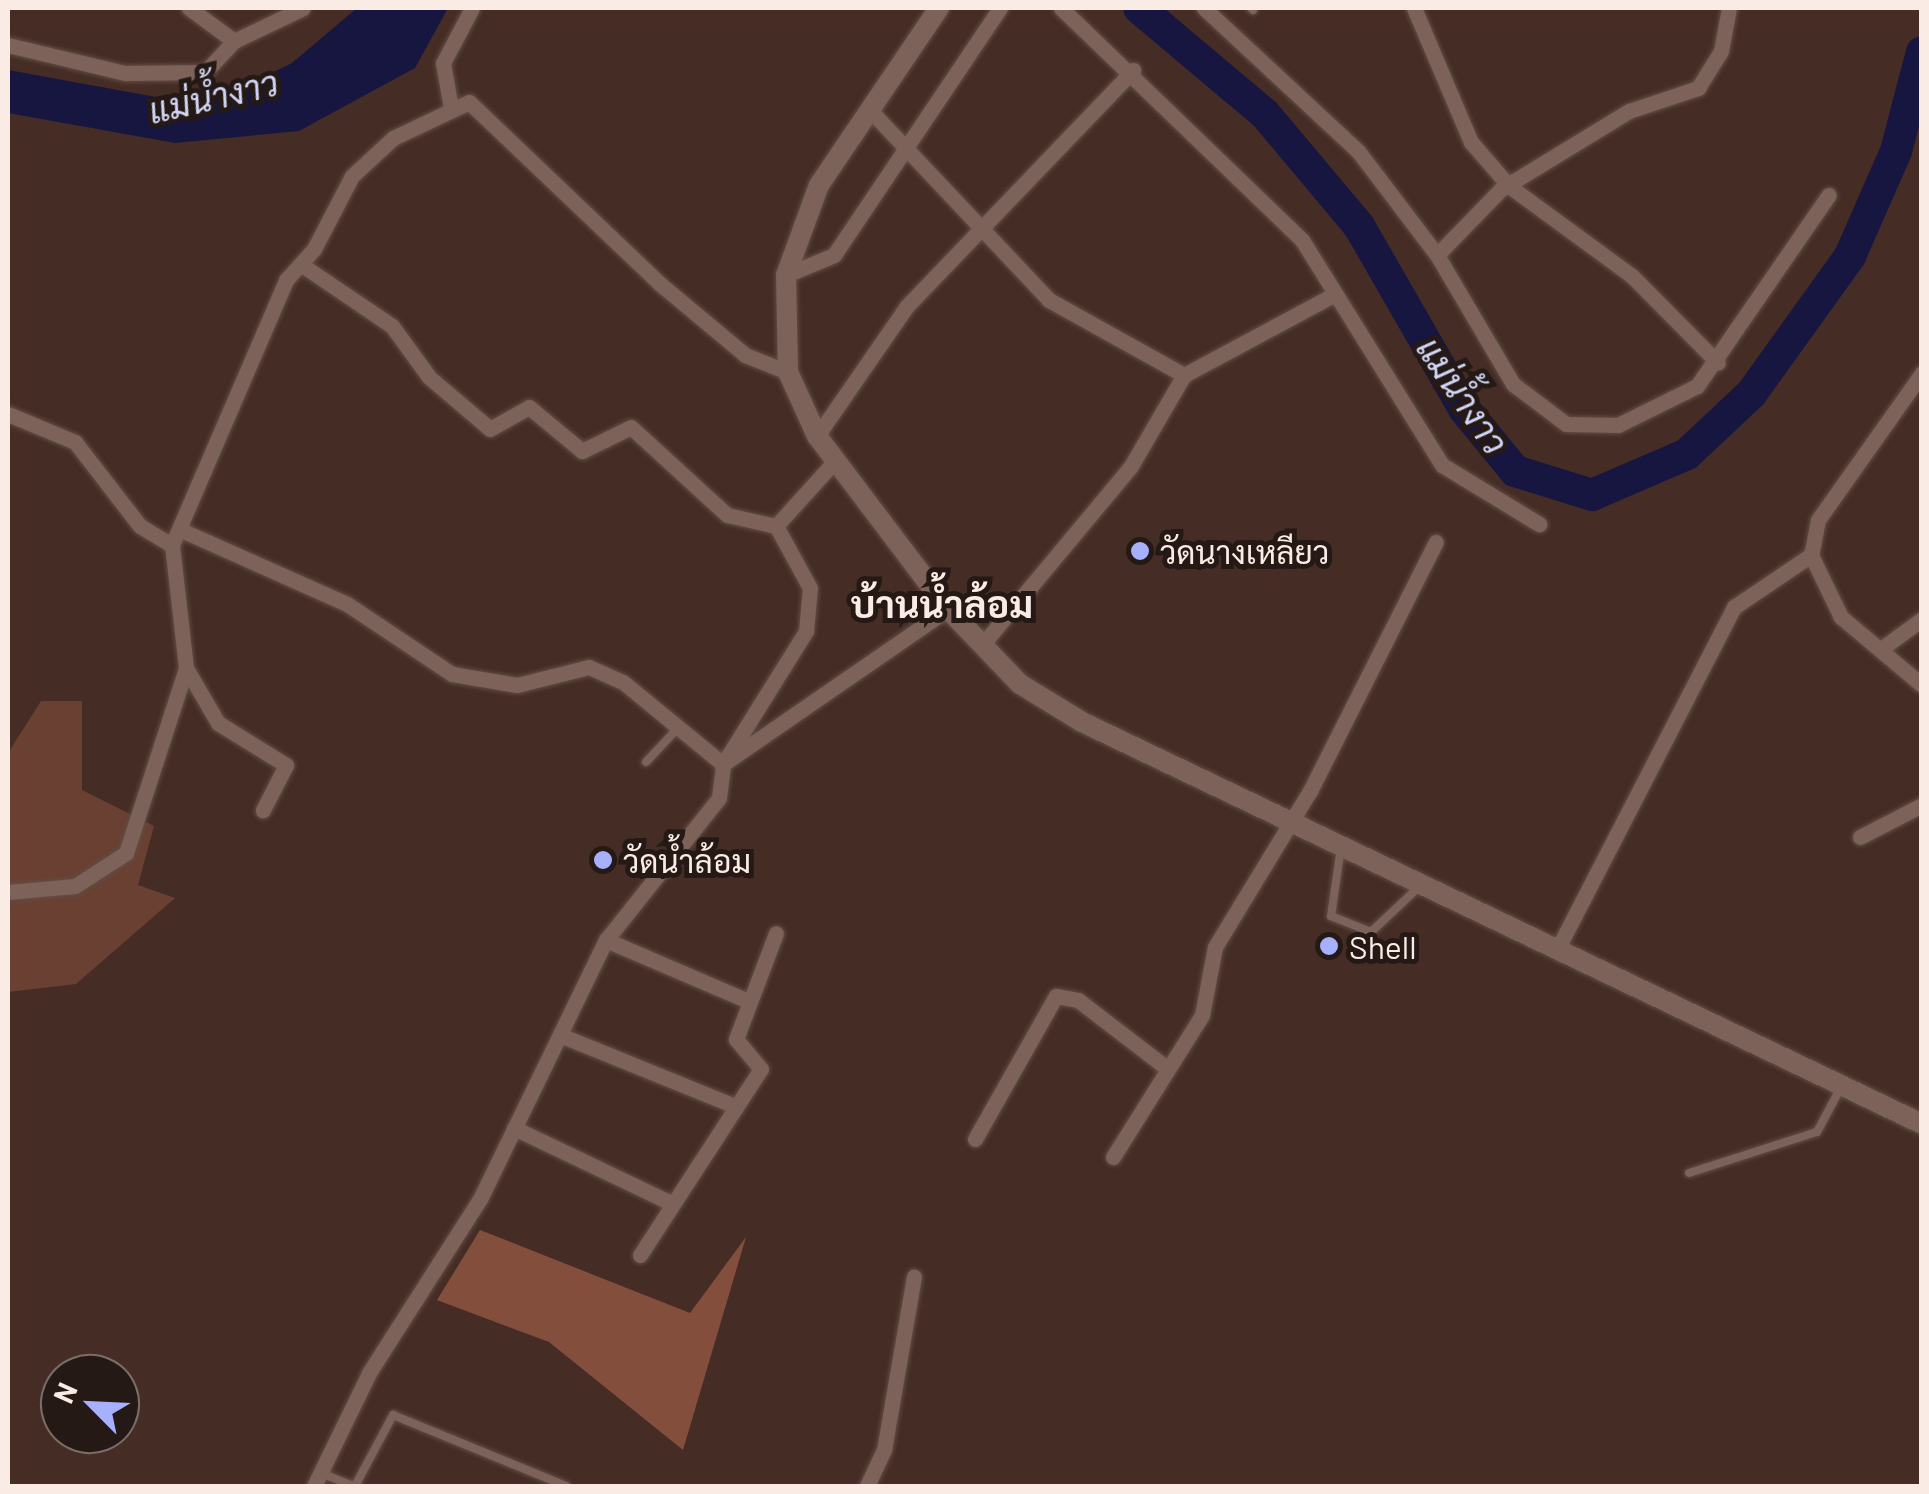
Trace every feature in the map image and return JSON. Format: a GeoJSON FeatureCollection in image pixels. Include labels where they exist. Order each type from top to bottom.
{"type":"FeatureCollection","features":[{"type":"Feature","properties":{"kind":"main road"},"geometry":{"type":"LineString","coordinates":[[939,8],[818,185],[786,275],[788,372],[817,436],[948,608],[1020,684],[1082,722],[1922,1124]]}},
{"type":"Feature","properties":{"kind":"street"},"geometry":{"type":"LineString","coordinates":[[189,8],[234,40]]}},
{"type":"Feature","properties":{"kind":"street"},"geometry":{"type":"LineString","coordinates":[[8,46],[152,75],[205,72],[234,40],[303,8]]}},
{"type":"Feature","properties":{"kind":"street"},"geometry":{"type":"LineString","coordinates":[[451,108],[443,62],[472,8]]}},
{"type":"Feature","properties":{"kind":"street"},"geometry":{"type":"LineString","coordinates":[[786,275],[834,255],[1000,8]]}},
{"type":"Feature","properties":{"kind":"street"},"geometry":{"type":"LineString","coordinates":[[1061,8],[1133,70],[1302,240],[1442,464],[1539,524]]}},
{"type":"Feature","properties":{"kind":"street"},"geometry":{"type":"LineString","coordinates":[[1204,8],[1358,151],[1437,255],[1514,384],[1566,424],[1618,424],[1697,386],[1718,363],[1829,194]]}},
{"type":"Feature","properties":{"kind":"street"},"geometry":{"type":"LineString","coordinates":[[1414,8],[1447,101],[1509,186],[1632,276],[1718,363]]}},
{"type":"Feature","properties":{"kind":"street"},"geometry":{"type":"LineString","coordinates":[[1437,255],[1509,186],[1629,111],[1698,88],[1720,51],[1729,8]]}},
{"type":"Feature","properties":{"kind":"street"},"geometry":{"type":"LineString","coordinates":[[817,436],[907,306],[1133,70]]}},
{"type":"Feature","properties":{"kind":"street"},"geometry":{"type":"LineString","coordinates":[[264,810],[286,765],[218,723],[186,668],[172,545],[286,280],[302,265],[362,164],[451,108],[469,102],[492,117],[660,283],[744,355],[788,372]]}},
{"type":"Feature","properties":{"kind":"street"},"geometry":{"type":"LineString","coordinates":[[870,110],[1049,300],[1184,374]]}},
{"type":"Feature","properties":{"kind":"street"},"geometry":{"type":"LineString","coordinates":[[302,265],[392,326],[429,378],[490,429],[529,408],[582,452],[631,427],[727,515],[776,526],[810,588],[811,613],[773,694],[724,764],[719,798],[606,940],[514,1128],[369,1372],[317,1480]]}},
{"type":"Feature","properties":{"kind":"street"},"geometry":{"type":"LineString","coordinates":[[982,645],[1132,466],[1184,374],[1335,294]]}},
{"type":"Feature","properties":{"kind":"street"},"geometry":{"type":"LineString","coordinates":[[1922,373],[1818,520],[1811,555],[1841,616],[1885,646],[1922,684]]}},
{"type":"Feature","properties":{"kind":"street"},"geometry":{"type":"LineString","coordinates":[[8,414],[75,442],[140,526],[172,545]]}},
{"type":"Feature","properties":{"kind":"street"},"geometry":{"type":"LineString","coordinates":[[776,526],[835,462]]}},
{"type":"Feature","properties":{"kind":"street"},"geometry":{"type":"LineString","coordinates":[[181,530],[347,604],[452,674],[517,686],[589,667],[623,682],[676,729],[724,764]]}},
{"type":"Feature","properties":{"kind":"street"},"geometry":{"type":"LineString","coordinates":[[1113,1157],[1214,987],[1216,947],[1290,820],[1436,542]]}},
{"type":"Feature","properties":{"kind":"street"},"geometry":{"type":"LineString","coordinates":[[1558,948],[1734,607],[1811,555]]}},
{"type":"Feature","properties":{"kind":"street"},"geometry":{"type":"LineString","coordinates":[[724,764],[948,608]]}},
{"type":"Feature","properties":{"kind":"street"},"geometry":{"type":"LineString","coordinates":[[1885,646],[1922,619]]}},
{"type":"Feature","properties":{"kind":"street"},"geometry":{"type":"LineString","coordinates":[[8,892],[75,886],[126,853],[186,668]]}},
{"type":"Feature","properties":{"kind":"street"},"geometry":{"type":"LineString","coordinates":[[1860,838],[1922,805]]}},
{"type":"Feature","properties":{"kind":"street"},"geometry":{"type":"LineString","coordinates":[[640,1255],[762,1065],[736,1040],[776,933]]}},
{"type":"Feature","properties":{"kind":"street"},"geometry":{"type":"LineString","coordinates":[[606,940],[748,1000]]}},
{"type":"Feature","properties":{"kind":"street"},"geometry":{"type":"LineString","coordinates":[[974,1139],[1056,996],[1078,1000],[1168,1069]]}},
{"type":"Feature","properties":{"kind":"street"},"geometry":{"type":"LineString","coordinates":[[560,1034],[734,1106]]}},
{"type":"Feature","properties":{"kind":"street"},"geometry":{"type":"LineString","coordinates":[[514,1128],[671,1203]]}},
{"type":"Feature","properties":{"kind":"street"},"geometry":{"type":"LineString","coordinates":[[866,1486],[884,1450],[914,1276]]}},
{"type":"Feature","properties":{"kind":"lane"},"geometry":{"type":"LineString","coordinates":[[646,762],[676,729]]}},
{"type":"Feature","properties":{"kind":"lane"},"geometry":{"type":"LineString","coordinates":[[1341,847],[1331,916],[1371,932],[1421,884]]}},
{"type":"Feature","properties":{"kind":"lane"},"geometry":{"type":"LineString","coordinates":[[1689,1172],[1817,1132],[1842,1086]]}},
{"type":"Feature","properties":{"kind":"lane"},"geometry":{"type":"LineString","coordinates":[[317,1480],[354,1486],[393,1415],[566,1486]]}},
{"type":"Feature","properties":{"kind":"shaded area"},"geometry":{"type":"Polygon","coordinates":[[[41,701],[82,701],[82,790],[154,826],[138,885],[175,898],[76,984],[8,992],[8,753],[41,701]]]}},
{"type":"Feature","properties":{"kind":"shaded area"},"geometry":{"type":"Polygon","coordinates":[[[480,1230],[690,1313],[746,1237],[683,1450],[549,1342],[437,1300],[480,1230]]]}},
{"type":"Feature","properties":{"kind":"water"},"geometry":{"type":"Polygon","coordinates":[[[357,8],[448,8],[415,68],[299,131],[175,143],[8,113],[8,70],[156,97],[241,88],[292,63],[357,8]]]}},
{"type":"Feature","properties":{"kind":"waterway","name":"แม่น้ำงาว"},"geometry":{"type":"LineString","coordinates":[[1139,8],[1265,114],[1359,226],[1465,410],[1515,471],[1592,495],[1687,454],[1751,394],[1850,256],[1896,151],[1922,52]]}},
{"type":"Feature","properties":{"kind":"place","name":"วัดนางเหลียว"},"geometry":{"type":"Point","coordinates":[1140,551]}},
{"type":"Feature","properties":{"kind":"place","name":"วัดน้ำล้อม"},"geometry":{"type":"Point","coordinates":[603,860]}},
{"type":"Feature","properties":{"kind":"place","name":"Shell"},"geometry":{"type":"Point","coordinates":[1329,946]}},
{"type":"Feature","properties":{"kind":"district","name":"บ้านน้ำล้อม"},"geometry":{"type":"Point","coordinates":[942,604]}}]}
